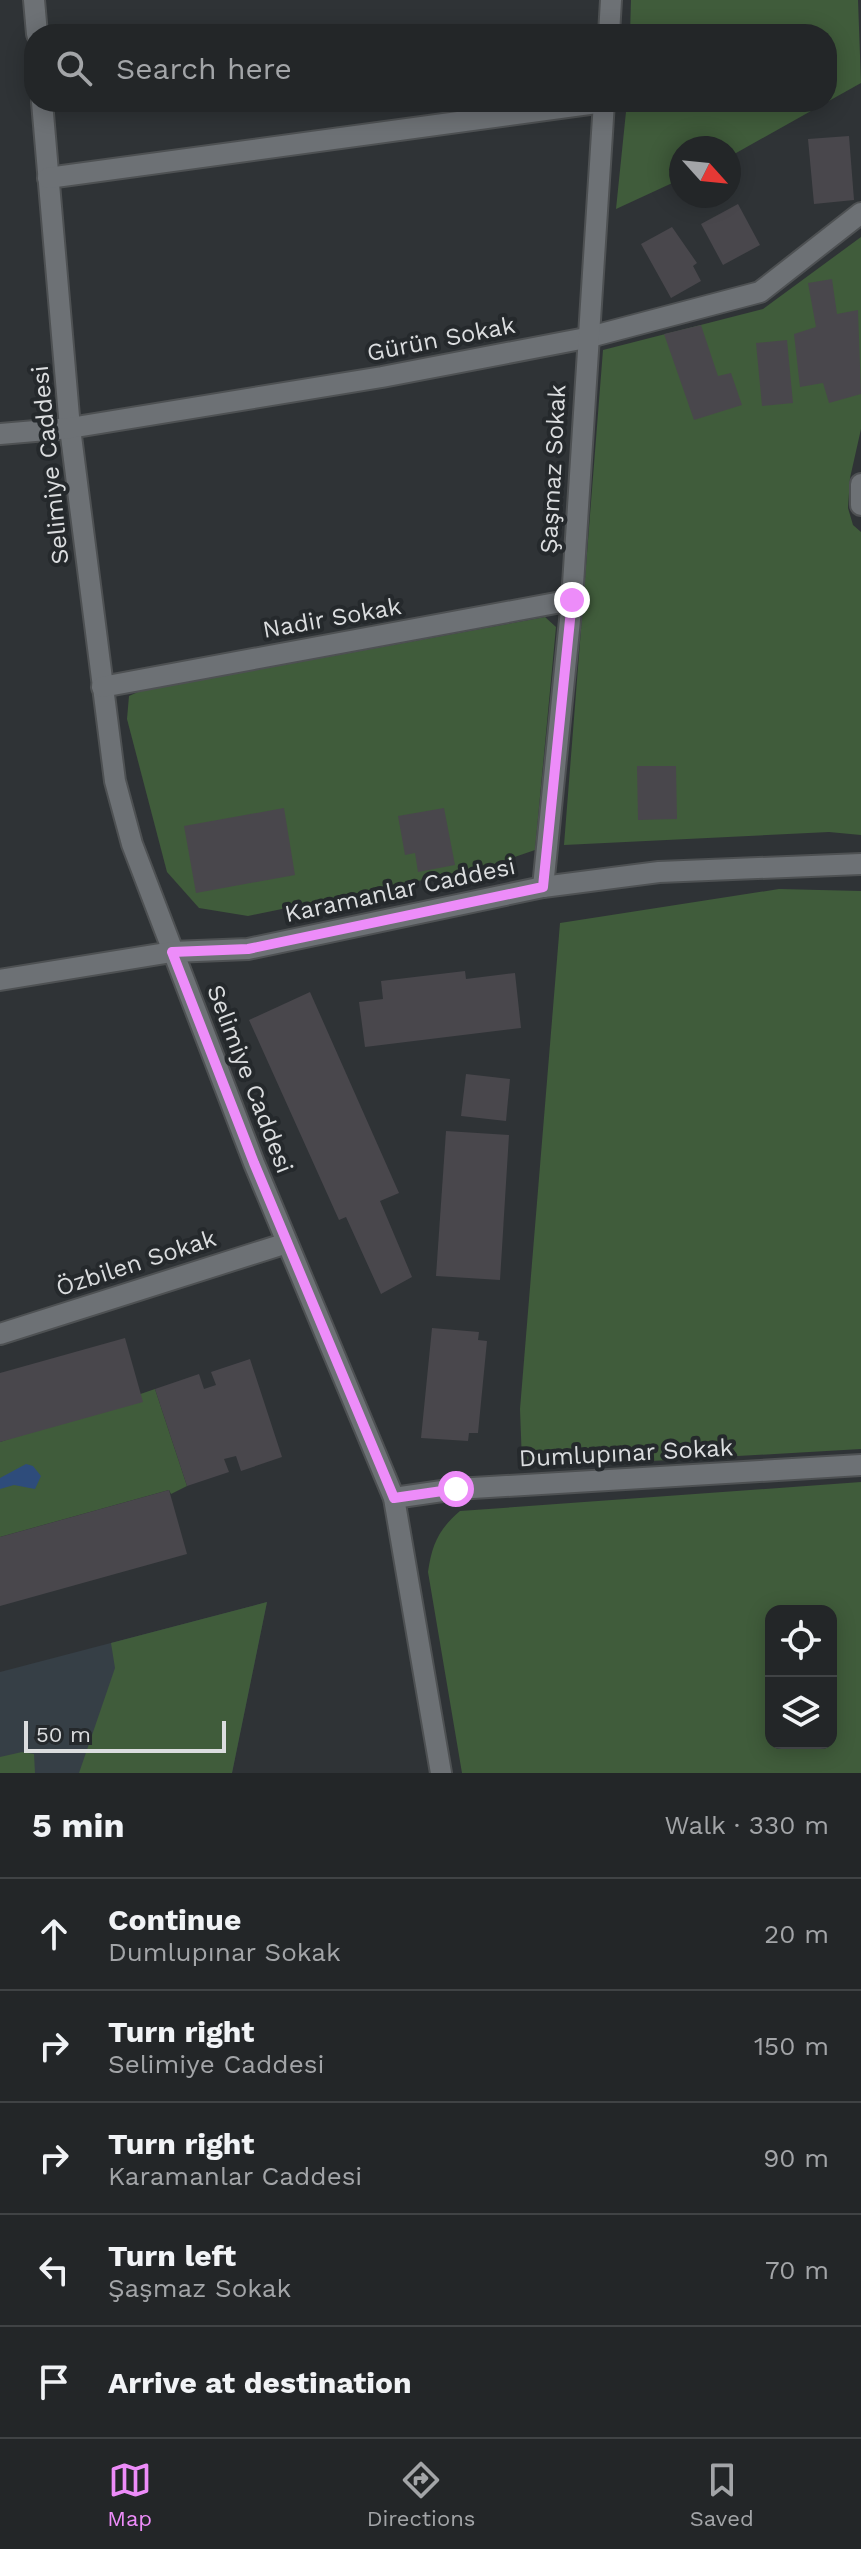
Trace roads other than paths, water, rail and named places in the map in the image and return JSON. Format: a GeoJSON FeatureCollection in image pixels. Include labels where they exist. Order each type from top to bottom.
{"type":"FeatureCollection","features":[{"type":"Feature","properties":{"kind":"street"},"geometry":{"type":"LineString","coordinates":[[34,0],[36,24]]}},
{"type":"Feature","properties":{"kind":"street"},"geometry":{"type":"LineString","coordinates":[[610,24],[611,0]]}},
{"type":"Feature","properties":{"kind":"street","name":"Selimiye Caddesi"},"geometry":{"type":"LineString","coordinates":[[43,112],[70,428],[115,781],[128,831],[172,952],[287,1243],[394,1498],[441,1773]]}},
{"type":"Feature","properties":{"kind":"street"},"geometry":{"type":"LineString","coordinates":[[48,178],[531,112]]}},
{"type":"Feature","properties":{"kind":"street","name":"Şaşmaz Sokak"},"geometry":{"type":"LineString","coordinates":[[543,887],[572,600],[586,338],[603,112]]}},
{"type":"Feature","properties":{"kind":"street","name":"Gürün Sokak"},"geometry":{"type":"LineString","coordinates":[[0,434],[70,428],[382,377],[586,338],[760,292],[861,213]]}},
{"type":"Feature","properties":{"kind":"street"},"geometry":{"type":"LineString","coordinates":[[861,484],[861,505]]}},
{"type":"Feature","properties":{"kind":"street","name":"Nadir Sokak"},"geometry":{"type":"LineString","coordinates":[[102,687],[572,600]]}},
{"type":"Feature","properties":{"kind":"street","name":"Karamanlar Caddesi"},"geometry":{"type":"LineString","coordinates":[[0,980],[172,952],[248,949],[543,887],[659,872],[861,864]]}},
{"type":"Feature","properties":{"kind":"street","name":"Özbilen Sokak"},"geometry":{"type":"LineString","coordinates":[[0,1334],[287,1243]]}},
{"type":"Feature","properties":{"kind":"street","name":"Dumlupınar Sokak"},"geometry":{"type":"LineString","coordinates":[[394,1498],[456,1489],[861,1465]]}},
{"type":"Feature","properties":{"kind":"water"},"geometry":{"type":"Polygon","coordinates":[[[26,1464],[33,1466],[41,1476],[35,1489],[14,1485],[0,1489],[0,1478],[26,1464]]]}}]}
